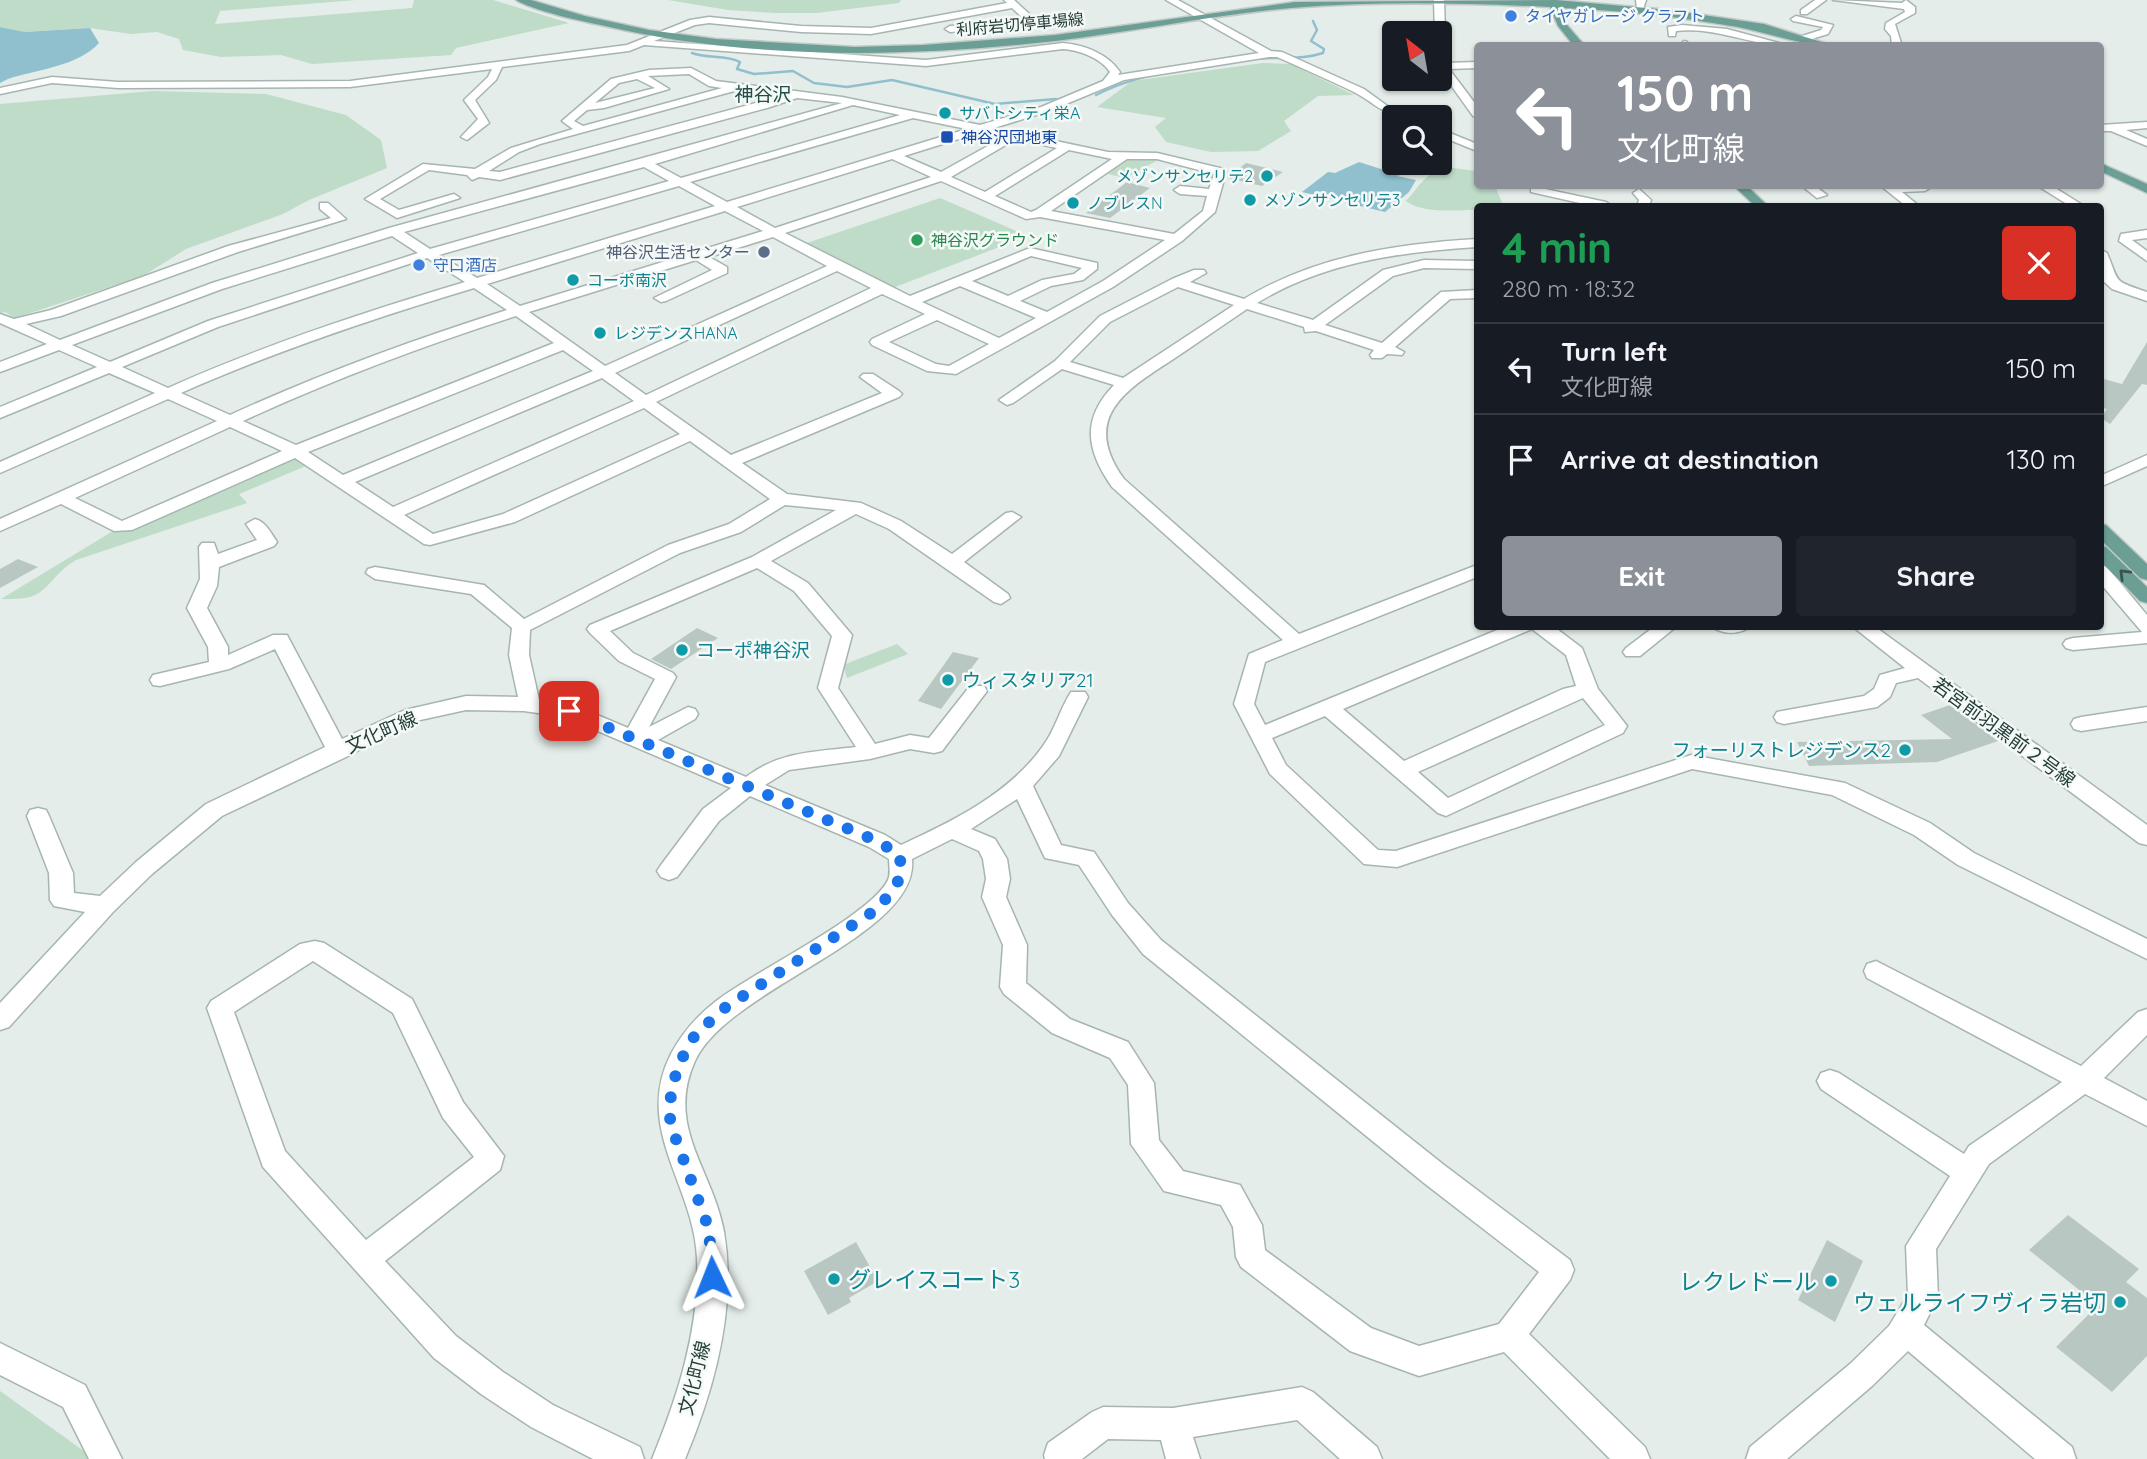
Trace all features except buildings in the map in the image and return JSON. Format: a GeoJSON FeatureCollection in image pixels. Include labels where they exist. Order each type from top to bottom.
{"type":"FeatureCollection","features":[{"type":"Feature","properties":{"kind":"main road","name":"利府岩切停車場線"},"geometry":{"type":"LineString","coordinates":[[521,0],[595,22],[667,32],[776,40],[938,42],[1059,33],[1303,0]]}},
{"type":"Feature","properties":{"kind":"main road","name":"利府岩切停車場線"},"geometry":{"type":"LineString","coordinates":[[542,0],[603,18],[667,32]]}},
{"type":"Feature","properties":{"kind":"main road","name":"利府岩切停車場線"},"geometry":{"type":"LineString","coordinates":[[1201,15],[1291,6],[1439,0],[1640,3],[1721,18],[1817,42]]}},
{"type":"Feature","properties":{"kind":"main road","name":"利府岩切停車場線"},"geometry":{"type":"LineString","coordinates":[[1536,0],[1552,2]]}},
{"type":"Feature","properties":{"kind":"main road"},"geometry":{"type":"LineString","coordinates":[[1552,2],[1563,26],[1577,42]]}},
{"type":"Feature","properties":{"kind":"main road","name":"利府岩切停車場線"},"geometry":{"type":"LineString","coordinates":[[1567,2],[1651,11],[1776,31]]}},
{"type":"Feature","properties":{"kind":"main road"},"geometry":{"type":"LineString","coordinates":[[1567,2],[1575,19]]}},
{"type":"Feature","properties":{"kind":"main road"},"geometry":{"type":"LineString","coordinates":[[2104,169],[2147,189]]}},
{"type":"Feature","properties":{"kind":"main road"},"geometry":{"type":"LineString","coordinates":[[1727,189],[1743,203]]}},
{"type":"Feature","properties":{"kind":"main road"},"geometry":{"type":"LineString","coordinates":[[1743,189],[1759,203]]}},
{"type":"Feature","properties":{"kind":"main road"},"geometry":{"type":"LineString","coordinates":[[2104,533],[2147,574]]}},
{"type":"Feature","properties":{"kind":"main road"},"geometry":{"type":"LineString","coordinates":[[2104,555],[2147,597]]}},
{"type":"Feature","properties":{"kind":"street"},"geometry":{"type":"LineString","coordinates":[[852,30],[854,25],[992,0]]}},
{"type":"Feature","properties":{"kind":"street"},"geometry":{"type":"LineString","coordinates":[[1171,0],[1269,54]]}},
{"type":"Feature","properties":{"kind":"street"},"geometry":{"type":"LineString","coordinates":[[1439,0],[1440,21]]}},
{"type":"Feature","properties":{"kind":"street"},"geometry":{"type":"LineString","coordinates":[[1805,38],[1825,32],[1828,25],[1800,16],[1821,0]]}},
{"type":"Feature","properties":{"kind":"street"},"geometry":{"type":"LineString","coordinates":[[1838,0],[1906,4],[1910,13],[1891,23],[1896,42]]}},
{"type":"Feature","properties":{"kind":"street"},"geometry":{"type":"LineString","coordinates":[[0,91],[52,80],[118,85],[350,84],[498,66],[553,55],[629,48],[693,22],[709,20],[801,29],[883,30],[1012,2],[1035,24],[934,30],[920,24]]}},
{"type":"Feature","properties":{"kind":"street"},"geometry":{"type":"LineString","coordinates":[[1722,31],[1734,23]]}},
{"type":"Feature","properties":{"kind":"street"},"geometry":{"type":"LineString","coordinates":[[1672,34],[1671,29],[1680,27],[1722,31],[1768,42]]}},
{"type":"Feature","properties":{"kind":"street"},"geometry":{"type":"LineString","coordinates":[[1722,31],[1728,42]]}},
{"type":"Feature","properties":{"kind":"street"},"geometry":{"type":"LineString","coordinates":[[643,43],[926,62],[955,61],[1050,46],[1071,46],[1109,63],[1115,72],[1108,81]]}},
{"type":"Feature","properties":{"kind":"street"},"geometry":{"type":"LineString","coordinates":[[0,468],[168,393],[310,335],[475,280],[1062,103],[1108,81],[1153,71],[1279,54],[1360,91],[1382,106]]}},
{"type":"Feature","properties":{"kind":"street"},"geometry":{"type":"LineString","coordinates":[[1452,64],[1474,65]]}},
{"type":"Feature","properties":{"kind":"street"},"geometry":{"type":"LineString","coordinates":[[467,137],[483,119],[469,100],[492,78],[498,66]]}},
{"type":"Feature","properties":{"kind":"street"},"geometry":{"type":"LineString","coordinates":[[583,130],[567,121],[615,81],[638,75],[691,71],[713,83],[857,103],[1108,155],[1157,156],[1219,171],[1208,213],[1177,237],[1108,284],[948,371],[932,368],[877,342],[935,315]]}},
{"type":"Feature","properties":{"kind":"street"},"geometry":{"type":"LineString","coordinates":[[583,107],[600,106],[664,89],[638,75]]}},
{"type":"Feature","properties":{"kind":"street"},"geometry":{"type":"LineString","coordinates":[[1452,79],[1474,110]]}},
{"type":"Feature","properties":{"kind":"street"},"geometry":{"type":"LineString","coordinates":[[471,209],[454,198],[451,190],[514,150],[702,100],[744,86]]}},
{"type":"Feature","properties":{"kind":"street"},"geometry":{"type":"LineString","coordinates":[[454,198],[397,214],[371,199],[427,166],[500,176],[796,95]]}},
{"type":"Feature","properties":{"kind":"street"},"geometry":{"type":"LineString","coordinates":[[0,366],[216,286],[367,239],[857,103]]}},
{"type":"Feature","properties":{"kind":"street"},"geometry":{"type":"LineString","coordinates":[[0,413],[214,324],[289,297],[427,254],[911,116]]}},
{"type":"Feature","properties":{"kind":"street"},"geometry":{"type":"LineString","coordinates":[[2105,128],[2147,125]]}},
{"type":"Feature","properties":{"kind":"street"},"geometry":{"type":"LineString","coordinates":[[2105,128],[2147,143]]}},
{"type":"Feature","properties":{"kind":"street"},"geometry":{"type":"LineString","coordinates":[[0,526],[229,420],[386,355],[942,177],[1014,136]]}},
{"type":"Feature","properties":{"kind":"street"},"geometry":{"type":"LineString","coordinates":[[1452,137],[1474,147]]}},
{"type":"Feature","properties":{"kind":"street"},"geometry":{"type":"LineString","coordinates":[[1108,155],[1129,141]]}},
{"type":"Feature","properties":{"kind":"street"},"geometry":{"type":"LineString","coordinates":[[616,146],[881,289],[1000,344]]}},
{"type":"Feature","properties":{"kind":"street"},"geometry":{"type":"LineString","coordinates":[[986,196],[1067,147]]}},
{"type":"Feature","properties":{"kind":"street"},"geometry":{"type":"LineString","coordinates":[[892,155],[1030,216],[1040,213],[1125,155]]}},
{"type":"Feature","properties":{"kind":"street"},"geometry":{"type":"LineString","coordinates":[[1542,189],[1595,203]]}},
{"type":"Feature","properties":{"kind":"street"},"geometry":{"type":"LineString","coordinates":[[1812,189],[1821,195]]}},
{"type":"Feature","properties":{"kind":"street"},"geometry":{"type":"LineString","coordinates":[[1892,189],[1909,203]]}},
{"type":"Feature","properties":{"kind":"street"},"geometry":{"type":"LineString","coordinates":[[2049,189],[2073,203]]}},
{"type":"Feature","properties":{"kind":"street"},"geometry":{"type":"LineString","coordinates":[[1180,190],[1213,193]]}},
{"type":"Feature","properties":{"kind":"street"},"geometry":{"type":"LineString","coordinates":[[1639,193],[1645,200],[1644,203]]}},
{"type":"Feature","properties":{"kind":"street"},"geometry":{"type":"LineString","coordinates":[[324,206],[367,239]]}},
{"type":"Feature","properties":{"kind":"street"},"geometry":{"type":"LineString","coordinates":[[1040,213],[1177,237]]}},
{"type":"Feature","properties":{"kind":"street"},"geometry":{"type":"LineString","coordinates":[[7,320],[55,313],[233,249],[340,219]]}},
{"type":"Feature","properties":{"kind":"street"},"geometry":{"type":"LineString","coordinates":[[394,231],[427,254],[475,280],[782,499],[855,507],[895,525],[1001,598]]}},
{"type":"Feature","properties":{"kind":"street"},"geometry":{"type":"LineString","coordinates":[[2147,234],[2126,237],[2125,241],[2147,257]]}},
{"type":"Feature","properties":{"kind":"street"},"geometry":{"type":"LineString","coordinates":[[1296,642],[1118,484],[1105,466],[1099,447],[1099,425],[1106,405],[1127,384],[1247,303],[1277,286],[1321,268],[1422,248],[1474,243]]}},
{"type":"Feature","properties":{"kind":"street"},"geometry":{"type":"LineString","coordinates":[[909,302],[1030,252],[1092,266],[1078,277],[1047,283],[1007,301]]}},
{"type":"Feature","properties":{"kind":"street"},"geometry":{"type":"LineString","coordinates":[[661,299],[722,270],[698,256]]}},
{"type":"Feature","properties":{"kind":"street"},"geometry":{"type":"LineString","coordinates":[[1312,328],[1383,276],[1396,270],[1434,263],[1474,265]]}},
{"type":"Feature","properties":{"kind":"street"},"geometry":{"type":"LineString","coordinates":[[343,481],[604,372],[837,266]]}},
{"type":"Feature","properties":{"kind":"street"},"geometry":{"type":"LineString","coordinates":[[1007,400],[1060,364],[1105,319],[1137,300],[1199,273]]}},
{"type":"Feature","properties":{"kind":"street"},"geometry":{"type":"LineString","coordinates":[[2104,276],[2116,286],[2147,297]]}},
{"type":"Feature","properties":{"kind":"street"},"geometry":{"type":"LineString","coordinates":[[961,281],[1048,318]]}},
{"type":"Feature","properties":{"kind":"street"},"geometry":{"type":"LineString","coordinates":[[1177,282],[1247,303],[1386,352],[1446,295],[1474,295]]}},
{"type":"Feature","properties":{"kind":"street"},"geometry":{"type":"LineString","coordinates":[[393,514],[644,402],[881,289]]}},
{"type":"Feature","properties":{"kind":"street"},"geometry":{"type":"LineString","coordinates":[[7,320],[296,451],[429,540],[459,534],[534,508],[690,435]]}},
{"type":"Feature","properties":{"kind":"street"},"geometry":{"type":"LineString","coordinates":[[62,498],[120,527],[127,526],[296,451],[565,344]]}},
{"type":"Feature","properties":{"kind":"street"},"geometry":{"type":"LineString","coordinates":[[1060,364],[1127,384]]}},
{"type":"Feature","properties":{"kind":"street"},"geometry":{"type":"LineString","coordinates":[[729,462],[894,394],[868,377]]}},
{"type":"Feature","properties":{"kind":"street"},"geometry":{"type":"LineString","coordinates":[[2104,480],[2147,460]]}},
{"type":"Feature","properties":{"kind":"street"},"geometry":{"type":"LineString","coordinates":[[530,704],[519,651],[518,635],[522,627],[674,549],[735,528],[782,499]]}},
{"type":"Feature","properties":{"kind":"street"},"geometry":{"type":"LineString","coordinates":[[637,738],[666,677],[626,657],[597,629],[758,561],[855,507]]}},
{"type":"Feature","properties":{"kind":"street"},"geometry":{"type":"LineString","coordinates":[[952,562],[1012,517]]}},
{"type":"Feature","properties":{"kind":"street"},"geometry":{"type":"LineString","coordinates":[[222,665],[218,660],[218,647],[197,608],[209,588],[210,555],[268,542],[256,524]]}},
{"type":"Feature","properties":{"kind":"street"},"geometry":{"type":"LineString","coordinates":[[758,561],[801,587],[842,635],[828,688],[870,752]]}},
{"type":"Feature","properties":{"kind":"street"},"geometry":{"type":"LineString","coordinates":[[1474,572],[1256,658],[1244,704],[1278,769],[1372,858],[1397,859],[1691,762],[1837,788],[1922,829],[1966,859],[2147,950]]}},
{"type":"Feature","properties":{"kind":"street"},"geometry":{"type":"LineString","coordinates":[[375,573],[477,589],[522,627]]}},
{"type":"Feature","properties":{"kind":"street"},"geometry":{"type":"LineString","coordinates":[[2104,576],[2147,627]]}},
{"type":"Feature","properties":{"kind":"street"},"geometry":{"type":"LineString","coordinates":[[1260,735],[1330,709],[1516,630]]}},
{"type":"Feature","properties":{"kind":"street"},"geometry":{"type":"LineString","coordinates":[[1330,709],[1446,807],[1616,728],[1588,691],[1575,652],[1545,630]]}},
{"type":"Feature","properties":{"kind":"street"},"geometry":{"type":"LineString","coordinates":[[1633,652],[1663,630]]}},
{"type":"Feature","properties":{"kind":"street","name":"若宮前羽黒前２号線"},"geometry":{"type":"LineString","coordinates":[[1866,630],[2147,837]]}},
{"type":"Feature","properties":{"kind":"street"},"geometry":{"type":"LineString","coordinates":[[2073,644],[2147,637]]}},
{"type":"Feature","properties":{"kind":"street"},"geometry":{"type":"LineString","coordinates":[[160,680],[222,665],[280,639],[338,752]]}},
{"type":"Feature","properties":{"kind":"street"},"geometry":{"type":"LineString","coordinates":[[1784,717],[1870,702],[1883,692],[1886,679],[1921,671]]}},
{"type":"Feature","properties":{"kind":"street"},"geometry":{"type":"LineString","coordinates":[[669,871],[710,815],[746,786],[784,763],[870,752],[910,742],[934,746],[977,691]]}},
{"type":"Feature","properties":{"kind":"street"},"geometry":{"type":"LineString","coordinates":[[1401,771],[1570,694],[1588,691]]}},
{"type":"Feature","properties":{"kind":"street"},"geometry":{"type":"LineString","coordinates":[[900,855],[951,830],[1022,786],[1053,749],[1078,697]]}},
{"type":"Feature","properties":{"kind":"street","name":"文化町線"},"geometry":{"type":"LineString","coordinates":[[0,1020],[105,906],[144,868],[214,810],[338,752],[405,717],[466,703],[530,704],[569,711],[877,841],[900,855],[901,877],[879,908],[726,1007],[695,1035],[681,1060],[671,1089],[670,1123],[706,1218],[712,1251],[712,1277],[705,1340],[693,1394],[668,1459]]}},
{"type":"Feature","properties":{"kind":"street"},"geometry":{"type":"LineString","coordinates":[[2081,724],[2147,714]]}},
{"type":"Feature","properties":{"kind":"street"},"geometry":{"type":"LineString","coordinates":[[637,738],[688,715]]}},
{"type":"Feature","properties":{"kind":"street"},"geometry":{"type":"LineString","coordinates":[[951,830],[987,845],[995,859],[998,879],[994,897],[1015,945],[1013,987],[1061,1026],[1119,1050],[1141,1083],[1146,1144],[1174,1182],[1230,1194],[1247,1225],[1251,1257],[1361,1340],[1419,1361],[1509,1336],[1559,1270],[1434,1174],[1152,947],[1119,909],[1086,858],[1053,852],[1022,786]]}},
{"type":"Feature","properties":{"kind":"street"},"geometry":{"type":"LineString","coordinates":[[38,816],[61,873],[62,900],[105,906]]}},
{"type":"Feature","properties":{"kind":"street"},"geometry":{"type":"LineString","coordinates":[[364,1259],[489,1161],[490,1156],[453,1110],[403,1006],[315,950],[309,951],[222,1004],[220,1009],[273,1158],[364,1259],[445,1347],[542,1416],[628,1459]]}},
{"type":"Feature","properties":{"kind":"street"},"geometry":{"type":"LineString","coordinates":[[1877,971],[2082,1082],[2147,1114]]}},
{"type":"Feature","properties":{"kind":"street"},"geometry":{"type":"LineString","coordinates":[[1762,1459],[1861,1375],[1905,1329],[1923,1297],[1921,1246],[1979,1155],[2082,1082],[2147,1019]]}},
{"type":"Feature","properties":{"kind":"street"},"geometry":{"type":"LineString","coordinates":[[1830,1081],[1968,1172]]}},
{"type":"Feature","properties":{"kind":"street"},"geometry":{"type":"LineString","coordinates":[[1905,1329],[2060,1459]]}},
{"type":"Feature","properties":{"kind":"street"},"geometry":{"type":"LineString","coordinates":[[1509,1336],[1633,1459]]}},
{"type":"Feature","properties":{"kind":"street"},"geometry":{"type":"LineString","coordinates":[[0,1358],[75,1396],[106,1459]]}},
{"type":"Feature","properties":{"kind":"street"},"geometry":{"type":"LineString","coordinates":[[1060,1455],[1103,1423],[1173,1424],[1302,1403],[1365,1459]]}},
{"type":"Feature","properties":{"kind":"street"},"geometry":{"type":"LineString","coordinates":[[1173,1424],[1183,1459]]}},
{"type":"Feature","properties":{"kind":"green space"},"geometry":{"type":"Polygon","coordinates":[[[0,0],[356,0],[220,11],[215,24],[412,8],[414,0],[493,0],[569,23],[456,48],[451,55],[312,64],[281,55],[221,57],[183,50],[179,39],[157,32],[131,34],[90,28],[25,32],[0,27],[0,0]]]}},
{"type":"Feature","properties":{"kind":"green space"},"geometry":{"type":"Polygon","coordinates":[[[668,0],[901,0],[899,3],[816,13],[774,13],[728,10],[668,0]]]}},
{"type":"Feature","properties":{"kind":"green space"},"geometry":{"type":"Polygon","coordinates":[[[1263,63],[1291,64],[1354,95],[1318,96],[1284,121],[1291,131],[1258,151],[1211,152],[1166,142],[1155,127],[1166,118],[1097,107],[1132,81],[1263,63]]]}},
{"type":"Feature","properties":{"kind":"green space"},"geometry":{"type":"Polygon","coordinates":[[[153,91],[266,94],[346,115],[381,140],[387,168],[309,200],[283,214],[186,249],[143,276],[15,318],[5,312],[0,313],[0,104],[153,91]]]}},
{"type":"Feature","properties":{"kind":"green space"},"geometry":{"type":"Polygon","coordinates":[[[1131,158],[1158,160],[1125,178],[1108,174],[1131,158]]]}},
{"type":"Feature","properties":{"kind":"green space"},"geometry":{"type":"Polygon","coordinates":[[[1452,168],[1474,171],[1474,189],[1496,189],[1502,203],[1474,203],[1474,210],[1421,208],[1406,201],[1430,175],[1452,175],[1452,168]]]}},
{"type":"Feature","properties":{"kind":"green space","name":"神谷沢グラウンド"},"geometry":{"type":"Polygon","coordinates":[[[940,198],[1028,236],[890,289],[804,244],[940,198]]]}},
{"type":"Feature","properties":{"kind":"green space"},"geometry":{"type":"Polygon","coordinates":[[[293,458],[306,466],[239,494],[247,503],[76,560],[35,595],[20,599],[1,599],[113,531],[134,528],[293,458]]]}},
{"type":"Feature","properties":{"kind":"green space"},"geometry":{"type":"Polygon","coordinates":[[[897,644],[908,654],[847,678],[843,665],[897,644]]]}},
{"type":"Feature","properties":{"kind":"green space"},"geometry":{"type":"Polygon","coordinates":[[[0,1391],[95,1459],[0,1459],[0,1391]]]}},
{"type":"Feature","properties":{"kind":"water"},"geometry":{"type":"Polygon","coordinates":[[[0,27],[25,32],[90,28],[99,43],[69,62],[0,83],[0,27]]]}},
{"type":"Feature","properties":{"kind":"water"},"geometry":{"type":"Polygon","coordinates":[[[1359,162],[1382,169],[1382,175],[1400,175],[1397,176],[1416,180],[1409,192],[1385,212],[1302,192],[1328,172],[1335,173],[1359,162]]]}},
{"type":"Feature","properties":{"kind":"waterway"},"geometry":{"type":"LineString","coordinates":[[1096,95],[1135,80],[1181,69],[1228,61],[1303,57],[1323,53],[1324,49],[1311,41],[1317,30],[1313,21]]}},
{"type":"Feature","properties":{"kind":"waterway"},"geometry":{"type":"LineString","coordinates":[[692,53],[735,60],[740,62],[737,69],[754,74],[793,71],[814,83],[847,87],[892,80],[995,104],[1056,99]]}},
{"type":"Feature","properties":{"kind":"place","name":"タイヤガレージ クラフト"},"geometry":{"type":"Point","coordinates":[1511,16]}},
{"type":"Feature","properties":{"kind":"place","name":"サバトシティ栄A"},"geometry":{"type":"Point","coordinates":[945,113]}},
{"type":"Feature","properties":{"kind":"place","name":"神谷沢団地東"},"geometry":{"type":"Point","coordinates":[947,137]}},
{"type":"Feature","properties":{"kind":"place","name":"メゾンサンセリテ2"},"geometry":{"type":"Point","coordinates":[1267,176]}},
{"type":"Feature","properties":{"kind":"place","name":"メゾンサンセリテ3"},"geometry":{"type":"Point","coordinates":[1250,200]}},
{"type":"Feature","properties":{"kind":"place","name":"ノブレスN"},"geometry":{"type":"Point","coordinates":[1073,203]}},
{"type":"Feature","properties":{"kind":"place","name":"神谷沢グラウンド"},"geometry":{"type":"Point","coordinates":[917,240]}},
{"type":"Feature","properties":{"kind":"place","name":"神谷沢生活センター"},"geometry":{"type":"Point","coordinates":[764,252]}},
{"type":"Feature","properties":{"kind":"place","name":"守口酒店"},"geometry":{"type":"Point","coordinates":[419,265]}},
{"type":"Feature","properties":{"kind":"place","name":"コーポ南沢"},"geometry":{"type":"Point","coordinates":[573,280]}},
{"type":"Feature","properties":{"kind":"place","name":"レジデンスHANA"},"geometry":{"type":"Point","coordinates":[600,333]}},
{"type":"Feature","properties":{"kind":"place","name":"コーポ神谷沢"},"geometry":{"type":"Point","coordinates":[682,650]}},
{"type":"Feature","properties":{"kind":"place","name":"ウィスタリア21"},"geometry":{"type":"Point","coordinates":[948,680]}},
{"type":"Feature","properties":{"kind":"place","name":"フォーリストレジデンス2"},"geometry":{"type":"Point","coordinates":[1905,750]}},
{"type":"Feature","properties":{"kind":"place","name":"グレイスコート3"},"geometry":{"type":"Point","coordinates":[834,1279]}},
{"type":"Feature","properties":{"kind":"place","name":"レクレドール"},"geometry":{"type":"Point","coordinates":[1831,1281]}},
{"type":"Feature","properties":{"kind":"place","name":"ウェルライフヴィラ岩切"},"geometry":{"type":"Point","coordinates":[2120,1302]}},
{"type":"Feature","properties":{"kind":"district","name":"神谷沢"},"geometry":{"type":"Point","coordinates":[763,94]}},
{"type":"Feature","properties":{"kind":"route"},"geometry":{"type":"LineString","coordinates":[[569,711],[877,841],[900,855],[901,877],[879,908],[789,968],[749,991],[709,1020],[695,1035],[681,1060],[671,1089],[670,1123],[709,1229],[712,1277]]}}]}
